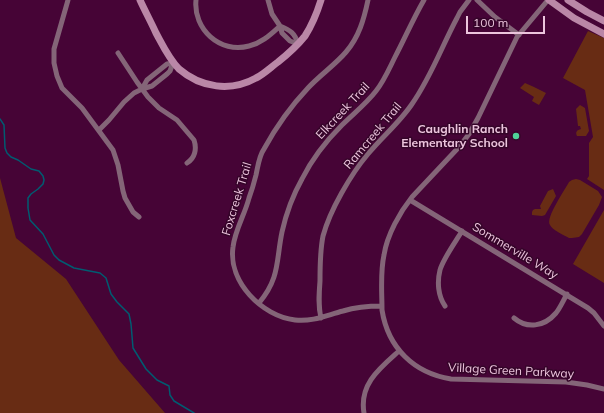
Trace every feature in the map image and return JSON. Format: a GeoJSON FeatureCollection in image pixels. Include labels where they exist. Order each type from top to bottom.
{"type":"FeatureCollection","features":[{"type":"Feature","properties":{"kind":"street"},"geometry":{"type":"LineString","coordinates":[[68,0],[54,50],[57,76],[62,88],[82,108],[113,150],[118,165],[122,191],[133,212],[138,217]]}},
{"type":"Feature","properties":{"kind":"street"},"geometry":{"type":"LineString","coordinates":[[140,0],[166,52],[174,63],[186,74],[199,81],[214,86],[223,87],[248,82],[262,75],[290,52],[298,44],[310,27],[321,0]]}},
{"type":"Feature","properties":{"kind":"street"},"geometry":{"type":"LineString","coordinates":[[196,0],[198,18],[205,31],[216,42],[226,46],[242,48],[256,44],[267,38],[280,26]]}},
{"type":"Feature","properties":{"kind":"street"},"geometry":{"type":"LineString","coordinates":[[268,0],[272,14],[280,26],[283,35],[291,42],[298,44]]}},
{"type":"Feature","properties":{"kind":"street","name":"Foxcreek Trail"},"geometry":{"type":"LineString","coordinates":[[368,0],[361,26],[350,47],[295,103],[280,122],[264,147],[260,156],[248,203],[235,238],[232,253],[234,267],[239,281],[259,303],[274,314],[288,318],[306,320],[321,318],[353,308],[382,306]]}},
{"type":"Feature","properties":{"kind":"street","name":"Elkcreek Trail"},"geometry":{"type":"LineString","coordinates":[[259,303],[268,292],[274,278],[284,223],[302,178],[318,153],[330,138],[370,99],[384,80],[424,0]]}},
{"type":"Feature","properties":{"kind":"street","name":"Ramcreek Trail"},"geometry":{"type":"LineString","coordinates":[[321,318],[319,306],[321,253],[323,236],[331,214],[345,187],[367,154],[406,113],[416,98],[460,12],[469,0]]}},
{"type":"Feature","properties":{"kind":"street"},"geometry":{"type":"LineString","coordinates":[[477,0],[495,17],[518,35]]}},
{"type":"Feature","properties":{"kind":"street"},"geometry":{"type":"LineString","coordinates":[[549,0],[574,18],[604,34]]}},
{"type":"Feature","properties":{"kind":"street","name":"Village Green Parkway"},"geometry":{"type":"LineString","coordinates":[[549,0],[518,35],[469,134],[459,147],[410,200],[397,222],[386,247],[382,266],[383,316],[390,336],[399,351],[407,359],[423,370],[441,377],[457,379],[566,382],[604,388]]}},
{"type":"Feature","properties":{"kind":"street"},"geometry":{"type":"LineString","coordinates":[[568,0],[604,21]]}},
{"type":"Feature","properties":{"kind":"street"},"geometry":{"type":"LineString","coordinates":[[118,52],[148,96],[159,108],[181,124],[194,140],[196,148],[195,153],[187,163]]}},
{"type":"Feature","properties":{"kind":"street"},"geometry":{"type":"LineString","coordinates":[[98,130],[128,98],[142,89],[147,80],[167,64],[174,63]]}},
{"type":"Feature","properties":{"kind":"street","name":"Sommerville Way"},"geometry":{"type":"LineString","coordinates":[[410,200],[567,294],[594,313],[604,326]]}},
{"type":"Feature","properties":{"kind":"street"},"geometry":{"type":"LineString","coordinates":[[445,306],[441,300],[439,291],[440,269],[462,231]]}},
{"type":"Feature","properties":{"kind":"street"},"geometry":{"type":"LineString","coordinates":[[514,318],[519,322],[528,325],[540,324],[555,314],[567,294]]}},
{"type":"Feature","properties":{"kind":"street"},"geometry":{"type":"LineString","coordinates":[[364,413],[364,401],[368,385],[378,371],[399,351]]}},
{"type":"Feature","properties":{"kind":"shaded area"},"geometry":{"type":"Polygon","coordinates":[[[588,31],[604,38],[604,190],[587,179],[589,176],[589,143],[593,137],[585,90],[563,78],[588,31]]]}},
{"type":"Feature","properties":{"kind":"shaded area"},"geometry":{"type":"Polygon","coordinates":[[[525,83],[546,93],[539,105],[532,101],[534,97],[520,88],[525,83]]]}},
{"type":"Feature","properties":{"kind":"shaded area"},"geometry":{"type":"Polygon","coordinates":[[[580,105],[585,108],[589,131],[586,136],[576,135],[577,131],[581,129],[580,126],[578,126],[576,109],[580,105]]]}},
{"type":"Feature","properties":{"kind":"shaded area"},"geometry":{"type":"Polygon","coordinates":[[[0,178],[16,238],[66,279],[119,360],[165,413],[0,413],[0,178]]]}},
{"type":"Feature","properties":{"kind":"shaded area"},"geometry":{"type":"Polygon","coordinates":[[[576,179],[598,191],[602,197],[582,234],[579,237],[569,238],[553,229],[549,221],[556,204],[569,182],[576,179]]]}},
{"type":"Feature","properties":{"kind":"shaded area"},"geometry":{"type":"Polygon","coordinates":[[[553,189],[556,196],[545,215],[532,215],[533,210],[541,209],[540,206],[548,191],[553,189]]]}},
{"type":"Feature","properties":{"kind":"shaded area"},"geometry":{"type":"Polygon","coordinates":[[[604,210],[604,283],[573,264],[604,210]]]}},
{"type":"Feature","properties":{"kind":"waterway"},"geometry":{"type":"LineString","coordinates":[[0,119],[4,125],[5,148],[7,153],[31,169],[39,171],[43,176],[43,184],[28,198],[30,220],[43,234],[54,255],[59,260],[74,268],[100,273],[106,278],[111,294],[129,314],[133,348],[146,369],[157,380],[169,386],[170,395],[174,401],[194,413]]}},
{"type":"Feature","properties":{"kind":"place","name":"Caughlin Ranch Elementary School"},"geometry":{"type":"Point","coordinates":[516,136]}}]}
